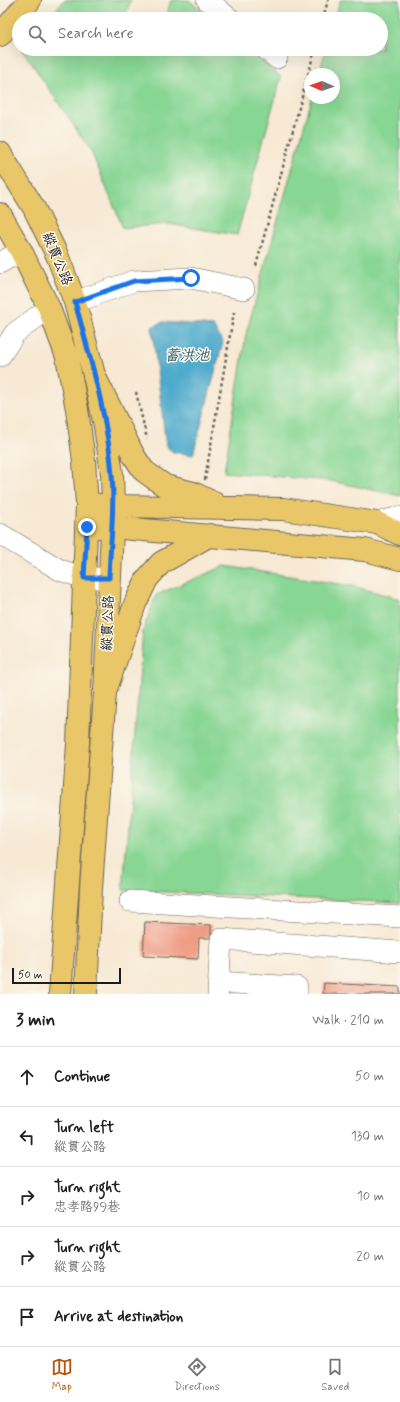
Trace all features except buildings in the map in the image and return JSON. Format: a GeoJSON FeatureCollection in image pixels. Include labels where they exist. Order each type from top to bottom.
{"type":"FeatureCollection","features":[{"type":"Feature","properties":{"kind":"main road"},"geometry":{"type":"LineString","coordinates":[[20,12],[30,0]]}},
{"type":"Feature","properties":{"kind":"main road"},"geometry":{"type":"LineString","coordinates":[[0,35],[12,21]]}},
{"type":"Feature","properties":{"kind":"main road","name":"縱貫公路"},"geometry":{"type":"LineString","coordinates":[[0,153],[34,208],[57,255],[75,302],[94,375],[105,426],[112,474],[112,516],[105,692],[86,994]]}},
{"type":"Feature","properties":{"kind":"main road","name":"縱貫公路"},"geometry":{"type":"LineString","coordinates":[[0,214],[21,251],[49,308],[67,357],[77,409],[84,461],[87,527],[78,744],[60,994]]}},
{"type":"Feature","properties":{"kind":"main road"},"geometry":{"type":"LineString","coordinates":[[94,375],[134,456],[144,471],[165,486],[193,493],[224,507]]}},
{"type":"Feature","properties":{"kind":"main road"},"geometry":{"type":"LineString","coordinates":[[87,504],[112,516],[210,535],[365,550],[400,559]]}},
{"type":"Feature","properties":{"kind":"main road"},"geometry":{"type":"LineString","coordinates":[[87,527],[112,516],[224,507],[283,509],[377,522],[400,534]]}},
{"type":"Feature","properties":{"kind":"main road"},"geometry":{"type":"LineString","coordinates":[[105,692],[135,604],[147,578],[161,563],[210,535]]}},
{"type":"Feature","properties":{"kind":"street"},"geometry":{"type":"LineString","coordinates":[[207,0],[222,12]]}},
{"type":"Feature","properties":{"kind":"street"},"geometry":{"type":"LineString","coordinates":[[0,263],[21,251]]}},
{"type":"Feature","properties":{"kind":"street"},"geometry":{"type":"LineString","coordinates":[[75,302],[134,281],[191,278],[244,289]]}},
{"type":"Feature","properties":{"kind":"street"},"geometry":{"type":"LineString","coordinates":[[0,356],[15,333],[49,308]]}},
{"type":"Feature","properties":{"kind":"street"},"geometry":{"type":"LineString","coordinates":[[377,522],[400,517]]}},
{"type":"Feature","properties":{"kind":"street"},"geometry":{"type":"LineString","coordinates":[[0,534],[60,570],[84,578],[109,578]]}},
{"type":"Feature","properties":{"kind":"street"},"geometry":{"type":"LineString","coordinates":[[130,900],[400,917]]}},
{"type":"Feature","properties":{"kind":"street"},"geometry":{"type":"LineString","coordinates":[[296,994],[297,987],[218,988],[221,939],[400,952]]}},
{"type":"Feature","properties":{"kind":"path"},"geometry":{"type":"LineString","coordinates":[[325,12],[328,0]]}},
{"type":"Feature","properties":{"kind":"path"},"geometry":{"type":"LineString","coordinates":[[256,266],[313,56]]}},
{"type":"Feature","properties":{"kind":"path"},"geometry":{"type":"LineString","coordinates":[[198,478],[205,479],[234,312]]}},
{"type":"Feature","properties":{"kind":"path"},"geometry":{"type":"LineString","coordinates":[[136,392],[149,444]]}},
{"type":"Feature","properties":{"kind":"green space"},"geometry":{"type":"Polygon","coordinates":[[[64,0],[131,0],[126,12],[54,12],[64,0]]]}},
{"type":"Feature","properties":{"kind":"green space"},"geometry":{"type":"Polygon","coordinates":[[[171,0],[189,0],[203,12],[168,12],[171,0]]]}},
{"type":"Feature","properties":{"kind":"green space"},"geometry":{"type":"Polygon","coordinates":[[[340,0],[400,0],[400,496],[331,481],[224,472],[246,334],[310,104],[340,104],[340,68],[321,68],[324,56],[388,56],[388,12],[337,12],[340,0]]]}},
{"type":"Feature","properties":{"kind":"green space"},"geometry":{"type":"Polygon","coordinates":[[[27,56],[256,56],[281,77],[237,235],[169,224],[123,228],[91,151],[27,56]]]}},
{"type":"Feature","properties":{"kind":"green space"},"geometry":{"type":"Polygon","coordinates":[[[225,566],[353,586],[400,599],[400,903],[123,890],[143,630],[156,595],[225,566]]]}},
{"type":"Feature","properties":{"kind":"water","name":"蓄洪池"},"geometry":{"type":"Polygon","coordinates":[[[163,322],[213,326],[223,342],[193,455],[173,452],[166,446],[152,327],[163,322]]]}},
{"type":"Feature","properties":{"kind":"route"},"geometry":{"type":"LineString","coordinates":[[87,527],[84,578],[109,578],[113,506],[112,474],[105,426],[94,375],[75,302],[134,281],[191,278]]}}]}
